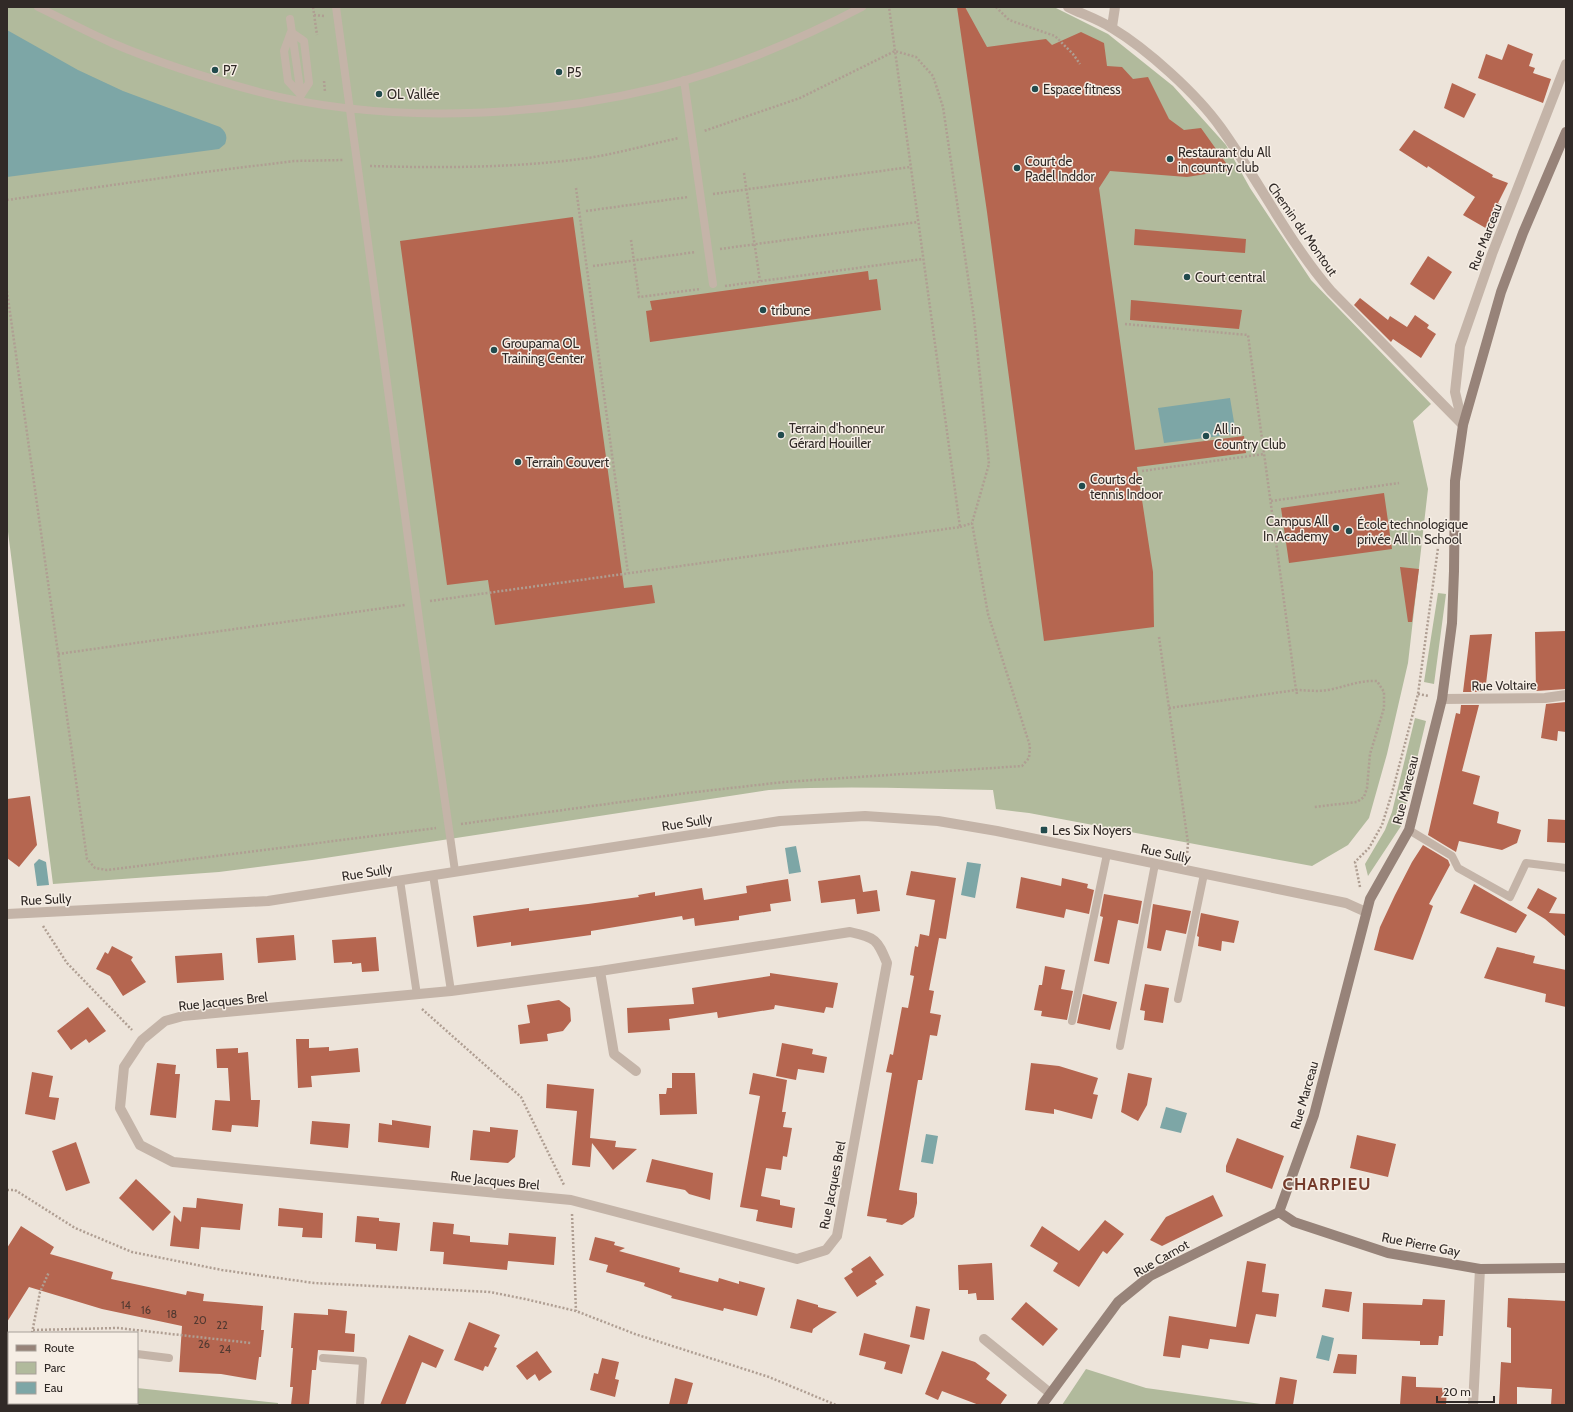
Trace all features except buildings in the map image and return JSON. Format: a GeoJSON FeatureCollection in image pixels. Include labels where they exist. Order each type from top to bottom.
{"type":"FeatureCollection","features":[{"type":"Feature","properties":{"kind":"street","name":"Chemin du Montout"},"geometry":{"type":"LineString","coordinates":[[1068,7],[1112,28],[1144,51],[1200,102],[1238,152],[1269,205],[1314,272],[1464,425]]}},
{"type":"Feature","properties":{"kind":"street"},"geometry":{"type":"LineString","coordinates":[[1112,28],[1114,7]]}},
{"type":"Feature","properties":{"kind":"street","name":"Rue Marceau"},"geometry":{"type":"LineString","coordinates":[[1464,425],[1455,392],[1460,346],[1492,254],[1566,64]]}},
{"type":"Feature","properties":{"kind":"street","name":"Rue Marceau"},"geometry":{"type":"LineString","coordinates":[[1279,1212],[1314,1115],[1366,912],[1375,888],[1409,830],[1442,699],[1452,623],[1454,571],[1454,481],[1464,425],[1501,292],[1523,233],[1566,132]]}},
{"type":"Feature","properties":{"kind":"street","name":"Rue Voltaire"},"geometry":{"type":"LineString","coordinates":[[1442,699],[1544,698],[1566,695]]}},
{"type":"Feature","properties":{"kind":"street","name":"Rue Sully"},"geometry":{"type":"LineString","coordinates":[[7,914],[268,901],[780,821],[865,816],[938,821],[1346,903],[1366,912]]}},
{"type":"Feature","properties":{"kind":"street","name":"Rue Jacques Brel"},"geometry":{"type":"LineString","coordinates":[[850,932],[869,936],[879,944],[886,963],[837,1236],[826,1250],[797,1259],[571,1200],[173,1162],[140,1145],[120,1108],[124,1067],[142,1040],[165,1021],[183,1016],[417,995],[600,971],[850,932]]}},
{"type":"Feature","properties":{"kind":"street"},"geometry":{"type":"LineString","coordinates":[[600,971],[614,1054],[636,1071]]}},
{"type":"Feature","properties":{"kind":"street","name":"Rue Pierre Gay"},"geometry":{"type":"LineString","coordinates":[[1279,1212],[1294,1222],[1388,1253],[1480,1269],[1566,1268]]}},
{"type":"Feature","properties":{"kind":"street","name":"Rue Carnot"},"geometry":{"type":"LineString","coordinates":[[1042,1405],[1118,1302],[1150,1276],[1279,1212]]}},
{"type":"Feature","properties":{"kind":"street"},"geometry":{"type":"LineString","coordinates":[[1473,1405],[1480,1269]]}},
{"type":"Feature","properties":{"kind":"street"},"geometry":{"type":"LineString","coordinates":[[984,1339],[1050,1393]]}},
{"type":"Feature","properties":{"kind":"lane"},"geometry":{"type":"LineString","coordinates":[[38,7],[112,43],[187,71],[261,92],[301,97],[349,108],[403,112],[470,113],[591,101],[658,88],[721,68],[780,46],[862,7]]}},
{"type":"Feature","properties":{"kind":"lane"},"geometry":{"type":"LineString","coordinates":[[336,7],[455,871]]}},
{"type":"Feature","properties":{"kind":"lane"},"geometry":{"type":"LineString","coordinates":[[290,19],[301,97]]}},
{"type":"Feature","properties":{"kind":"lane"},"geometry":{"type":"LineString","coordinates":[[684,80],[708,250],[710,286]]}},
{"type":"Feature","properties":{"kind":"lane"},"geometry":{"type":"LineString","coordinates":[[1409,830],[1452,856],[1458,868],[1510,897],[1526,863],[1566,868]]}},
{"type":"Feature","properties":{"kind":"lane"},"geometry":{"type":"LineString","coordinates":[[1072,1021],[1107,854]]}},
{"type":"Feature","properties":{"kind":"lane"},"geometry":{"type":"LineString","coordinates":[[1120,1046],[1155,864]]}},
{"type":"Feature","properties":{"kind":"lane"},"geometry":{"type":"LineString","coordinates":[[1178,999],[1204,874]]}},
{"type":"Feature","properties":{"kind":"lane"},"geometry":{"type":"LineString","coordinates":[[433,875],[451,991]]}},
{"type":"Feature","properties":{"kind":"lane"},"geometry":{"type":"LineString","coordinates":[[400,880],[417,995]]}},
{"type":"Feature","properties":{"kind":"lane"},"geometry":{"type":"LineString","coordinates":[[138,1354],[169,1358]]}},
{"type":"Feature","properties":{"kind":"lane"},"geometry":{"type":"LineString","coordinates":[[323,1358],[363,1361],[360,1405]]}},
{"type":"Feature","properties":{"kind":"path"},"geometry":{"type":"LineString","coordinates":[[889,7],[960,527]]}},
{"type":"Feature","properties":{"kind":"path"},"geometry":{"type":"LineString","coordinates":[[996,7],[1010,20],[1055,36],[1073,54],[1080,64]]}},
{"type":"Feature","properties":{"kind":"path"},"geometry":{"type":"LineString","coordinates":[[7,200],[294,161],[344,160],[367,166],[431,168],[513,166],[582,159],[692,135],[800,98],[895,51],[916,57],[932,76],[943,107],[974,318],[990,464],[972,522],[988,614],[1030,746],[1029,758],[1022,766],[784,782],[687,793],[448,826],[107,870],[95,868],[87,859],[7,291]]}},
{"type":"Feature","properties":{"kind":"path"},"geometry":{"type":"LineString","coordinates":[[586,211],[910,167]]}},
{"type":"Feature","properties":{"kind":"path"},"geometry":{"type":"LineString","coordinates":[[744,173],[760,281]]}},
{"type":"Feature","properties":{"kind":"path"},"geometry":{"type":"LineString","coordinates":[[576,188],[628,573]]}},
{"type":"Feature","properties":{"kind":"path"},"geometry":{"type":"LineString","coordinates":[[593,266],[918,222]]}},
{"type":"Feature","properties":{"kind":"path"},"geometry":{"type":"LineString","coordinates":[[631,240],[639,297],[710,286]]}},
{"type":"Feature","properties":{"kind":"path"},"geometry":{"type":"LineString","coordinates":[[722,286],[923,259]]}},
{"type":"Feature","properties":{"kind":"path"},"geometry":{"type":"LineString","coordinates":[[1125,324],[1248,335],[1297,694]]}},
{"type":"Feature","properties":{"kind":"path"},"geometry":{"type":"LineString","coordinates":[[1142,471],[1264,454]]}},
{"type":"Feature","properties":{"kind":"path"},"geometry":{"type":"LineString","coordinates":[[1270,501],[1399,483]]}},
{"type":"Feature","properties":{"kind":"path"},"geometry":{"type":"LineString","coordinates":[[57,654],[960,527],[972,522]]}},
{"type":"Feature","properties":{"kind":"path"},"geometry":{"type":"LineString","coordinates":[[1366,912],[1354,862],[1369,848],[1382,825],[1392,793],[1418,694],[1439,541]]}},
{"type":"Feature","properties":{"kind":"path"},"geometry":{"type":"LineString","coordinates":[[1159,637],[1188,843],[1186,870]]}},
{"type":"Feature","properties":{"kind":"path"},"geometry":{"type":"LineString","coordinates":[[1168,708],[1296,690],[1326,690],[1346,686],[1362,680],[1377,681],[1384,692],[1384,708],[1370,754],[1367,788],[1364,797],[1357,802],[1314,807]]}},
{"type":"Feature","properties":{"kind":"path"},"geometry":{"type":"LineString","coordinates":[[37,912],[44,929],[67,963],[142,1040]]}},
{"type":"Feature","properties":{"kind":"path"},"geometry":{"type":"LineString","coordinates":[[417,995],[421,1008],[521,1097],[571,1200],[576,1312]]}},
{"type":"Feature","properties":{"kind":"path"},"geometry":{"type":"LineString","coordinates":[[7,1190],[15,1190],[75,1228],[132,1252],[222,1270],[314,1283],[490,1292],[576,1312],[635,1334],[769,1377],[836,1405]]}},
{"type":"Feature","properties":{"kind":"path"},"geometry":{"type":"LineString","coordinates":[[49,1272],[40,1292],[32,1331],[118,1328],[251,1343]]}},
{"type":"Feature","properties":{"kind":"path"},"geometry":{"type":"LineString","coordinates":[[117,1332],[118,1328]]}},
{"type":"Feature","properties":{"kind":"green space","name":"Groupama OL Training Center"},"geometry":{"type":"Polygon","coordinates":[[[7,7],[1054,7],[1108,34],[1173,86],[1226,145],[1250,188],[1311,280],[1431,404],[1413,421],[1428,489],[1408,663],[1387,754],[1369,818],[1348,845],[1312,866],[1029,813],[996,809],[993,790],[853,788],[769,790],[312,860],[219,872],[53,884],[7,524],[7,7]]]}},
{"type":"Feature","properties":{"kind":"green space"},"geometry":{"type":"Polygon","coordinates":[[[1438,593],[1446,594],[1434,684],[1424,682],[1438,593]]]}},
{"type":"Feature","properties":{"kind":"green space"},"geometry":{"type":"Polygon","coordinates":[[[1415,718],[1426,721],[1401,826],[1368,876],[1365,864],[1385,830],[1392,812],[1415,718]]]}},
{"type":"Feature","properties":{"kind":"green space"},"geometry":{"type":"Polygon","coordinates":[[[1086,1369],[1146,1388],[1268,1405],[1062,1405],[1086,1369]]]}},
{"type":"Feature","properties":{"kind":"green space"},"geometry":{"type":"Polygon","coordinates":[[[138,1388],[278,1403],[278,1405],[97,1405],[138,1404],[138,1388]]]}},
{"type":"Feature","properties":{"kind":"water"},"geometry":{"type":"Polygon","coordinates":[[[7,30],[78,70],[123,91],[220,127],[226,134],[225,144],[219,149],[7,177],[7,30]]]}},
{"type":"Feature","properties":{"kind":"water"},"geometry":{"type":"Polygon","coordinates":[[[1230,398],[1236,434],[1164,443],[1158,408],[1230,398]]]}},
{"type":"Feature","properties":{"kind":"water"},"geometry":{"type":"Polygon","coordinates":[[[796,846],[801,872],[789,874],[785,848],[796,846]]]}},
{"type":"Feature","properties":{"kind":"water"},"geometry":{"type":"Polygon","coordinates":[[[39,859],[46,862],[49,885],[37,886],[34,864],[39,859]]]}},
{"type":"Feature","properties":{"kind":"water"},"geometry":{"type":"Polygon","coordinates":[[[967,862],[981,864],[975,898],[961,895],[967,862]]]}},
{"type":"Feature","properties":{"kind":"water"},"geometry":{"type":"Polygon","coordinates":[[[1166,1107],[1187,1113],[1181,1133],[1160,1128],[1166,1107]]]}},
{"type":"Feature","properties":{"kind":"water"},"geometry":{"type":"Polygon","coordinates":[[[926,1134],[938,1136],[933,1164],[921,1162],[926,1134]]]}},
{"type":"Feature","properties":{"kind":"water"},"geometry":{"type":"Polygon","coordinates":[[[1322,1335],[1334,1338],[1329,1361],[1316,1358],[1322,1335]]]}},
{"type":"Feature","properties":{"kind":"place","name":"P7"},"geometry":{"type":"Point","coordinates":[215,70]}},
{"type":"Feature","properties":{"kind":"place","name":"P5"},"geometry":{"type":"Point","coordinates":[559,72]}},
{"type":"Feature","properties":{"kind":"place","name":"Espace fitness"},"geometry":{"type":"Point","coordinates":[1035,89]}},
{"type":"Feature","properties":{"kind":"place","name":"OL Vallée"},"geometry":{"type":"Point","coordinates":[379,94]}},
{"type":"Feature","properties":{"kind":"place","name":"Restaurant du All in country club"},"geometry":{"type":"Point","coordinates":[1170,159]}},
{"type":"Feature","properties":{"kind":"place","name":"Court de Padel Inddor"},"geometry":{"type":"Point","coordinates":[1017,168]}},
{"type":"Feature","properties":{"kind":"place","name":"Court central"},"geometry":{"type":"Point","coordinates":[1187,277]}},
{"type":"Feature","properties":{"kind":"place","name":"tribune"},"geometry":{"type":"Point","coordinates":[763,310]}},
{"type":"Feature","properties":{"kind":"place","name":"Groupama OL Training Center"},"geometry":{"type":"Point","coordinates":[494,350]}},
{"type":"Feature","properties":{"kind":"place","name":"Terrain d'honneur Gérard Houiller"},"geometry":{"type":"Point","coordinates":[781,435]}},
{"type":"Feature","properties":{"kind":"place","name":"All in Country Club"},"geometry":{"type":"Point","coordinates":[1206,436]}},
{"type":"Feature","properties":{"kind":"place","name":"Terrain Couvert"},"geometry":{"type":"Point","coordinates":[518,462]}},
{"type":"Feature","properties":{"kind":"place","name":"Courts de tennis Indoor"},"geometry":{"type":"Point","coordinates":[1082,486]}},
{"type":"Feature","properties":{"kind":"place","name":"Campus All In Academy"},"geometry":{"type":"Point","coordinates":[1336,528]}},
{"type":"Feature","properties":{"kind":"place","name":"École technologique privée All In School"},"geometry":{"type":"Point","coordinates":[1349,531]}},
{"type":"Feature","properties":{"kind":"place","name":"Les Six Noyers"},"geometry":{"type":"Point","coordinates":[1044,830]}},
{"type":"Feature","properties":{"kind":"district","name":"CHARPIEU"},"geometry":{"type":"Point","coordinates":[1327,1184]}}]}
